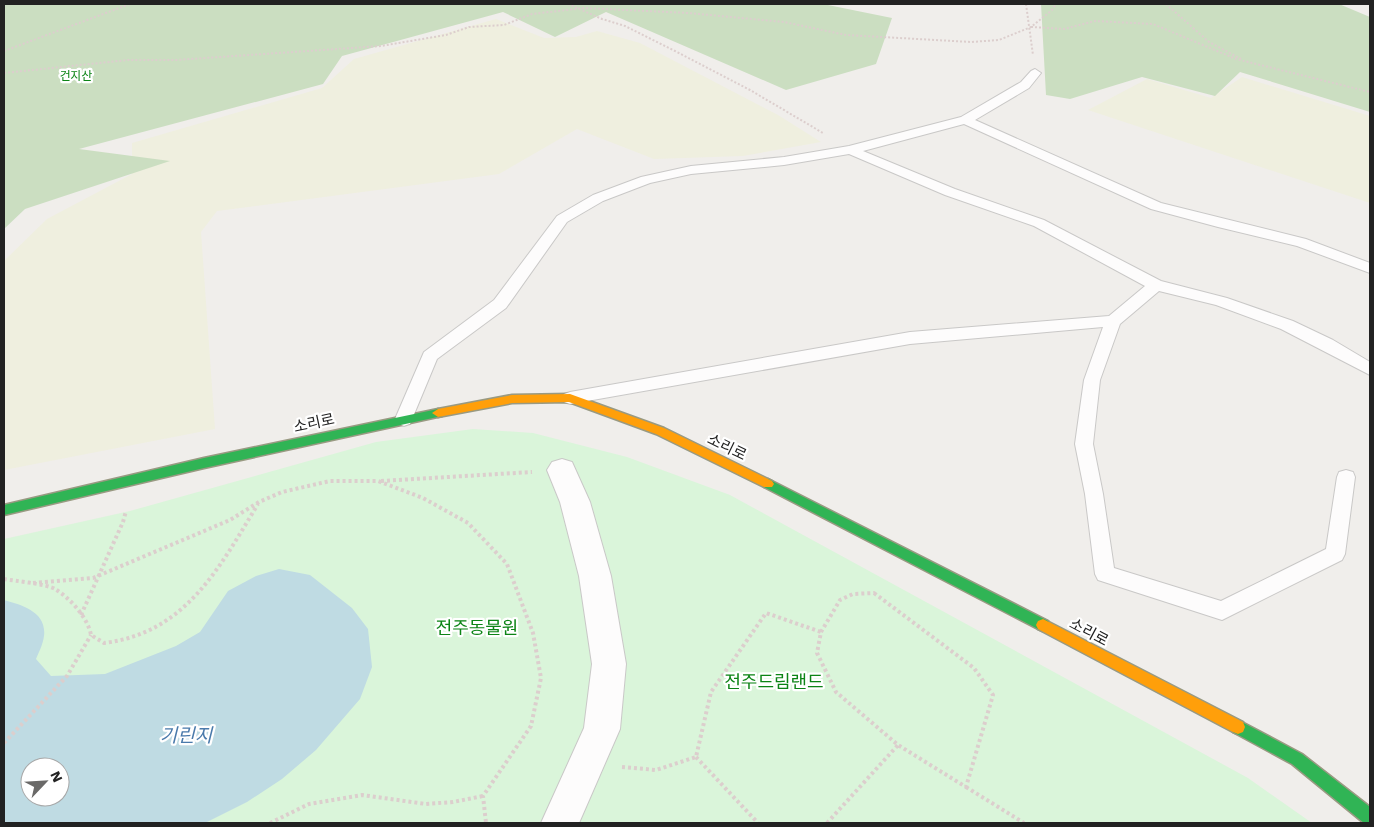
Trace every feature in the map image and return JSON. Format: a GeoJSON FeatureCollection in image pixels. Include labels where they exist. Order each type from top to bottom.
{"type":"FeatureCollection","features":[{"type":"Feature","properties":{"kind":"street","name":"소리로"},"geometry":{"type":"LineString","coordinates":[[4,510],[404,419],[512,399],[570,398],[660,432],[738,469],[1084,646],[1297,759],[1370,817]]}},
{"type":"Feature","properties":{"kind":"street"},"geometry":{"type":"LineString","coordinates":[[560,823],[602,730],[609,664],[595,576],[575,502],[562,470]]}},
{"type":"Feature","properties":{"kind":"lane"},"geometry":{"type":"LineString","coordinates":[[404,419],[430,356],[500,304],[562,218],[598,198],[646,180],[691,170],[784,161],[850,150],[964,120],[1025,85],[1035,73]]}},
{"type":"Feature","properties":{"kind":"lane"},"geometry":{"type":"LineString","coordinates":[[964,120],[1156,206],[1218,223],[1302,242],[1370,268]]}},
{"type":"Feature","properties":{"kind":"lane"},"geometry":{"type":"LineString","coordinates":[[850,150],[950,192],[1040,223],[1156,285],[1181,290],[1260,315],[1326,343],[1370,369]]}},
{"type":"Feature","properties":{"kind":"lane"},"geometry":{"type":"LineString","coordinates":[[1156,285],[1113,321],[1092,380],[1084,444],[1094,494],[1106,574],[1222,611],[1336,554],[1346,477]]}},
{"type":"Feature","properties":{"kind":"lane"},"geometry":{"type":"LineString","coordinates":[[570,398],[910,338],[1113,321]]}},
{"type":"Feature","properties":{"kind":"path"},"geometry":{"type":"LineString","coordinates":[[4,51],[130,4]]}},
{"type":"Feature","properties":{"kind":"path"},"geometry":{"type":"LineString","coordinates":[[568,4],[584,8],[600,18],[623,26],[782,106],[850,150]]}},
{"type":"Feature","properties":{"kind":"path"},"geometry":{"type":"LineString","coordinates":[[1026,4],[1035,73]]}},
{"type":"Feature","properties":{"kind":"path"},"geometry":{"type":"LineString","coordinates":[[4,73],[128,60],[176,60],[381,46],[446,35],[469,27],[504,25],[532,14],[584,8],[688,13],[784,22],[846,36],[886,39],[999,40],[1030,27],[1052,10],[1056,4]]}},
{"type":"Feature","properties":{"kind":"path"},"geometry":{"type":"LineString","coordinates":[[1166,4],[1209,42],[1241,59]]}},
{"type":"Feature","properties":{"kind":"path"},"geometry":{"type":"LineString","coordinates":[[1030,27],[1064,29],[1095,20],[1153,24],[1236,59],[1370,92]]}},
{"type":"Feature","properties":{"kind":"path"},"geometry":{"type":"LineString","coordinates":[[33,583],[93,578],[230,520],[260,502],[282,492],[330,481],[378,481],[562,470]]}},
{"type":"Feature","properties":{"kind":"path"},"geometry":{"type":"LineString","coordinates":[[81,614],[123,522],[134,479]]}},
{"type":"Feature","properties":{"kind":"path"},"geometry":{"type":"LineString","coordinates":[[378,481],[423,498],[468,523],[507,564],[533,633],[541,678],[531,726],[483,796],[486,823]]}},
{"type":"Feature","properties":{"kind":"path"},"geometry":{"type":"LineString","coordinates":[[90,635],[104,643],[131,638],[157,627],[184,609],[208,582],[260,502]]}},
{"type":"Feature","properties":{"kind":"path"},"geometry":{"type":"LineString","coordinates":[[4,579],[54,588],[89,624],[90,635],[66,676],[4,742]]}},
{"type":"Feature","properties":{"kind":"path"},"geometry":{"type":"LineString","coordinates":[[966,788],[993,695],[974,668],[874,593],[853,594],[840,600],[822,632],[817,653],[836,692],[898,745],[966,788],[1024,823]]}},
{"type":"Feature","properties":{"kind":"path"},"geometry":{"type":"LineString","coordinates":[[696,757],[711,692],[766,613],[822,632]]}},
{"type":"Feature","properties":{"kind":"path"},"geometry":{"type":"LineString","coordinates":[[827,823],[898,745]]}},
{"type":"Feature","properties":{"kind":"path"},"geometry":{"type":"LineString","coordinates":[[587,764],[656,770],[696,757]]}},
{"type":"Feature","properties":{"kind":"path"},"geometry":{"type":"LineString","coordinates":[[696,757],[758,823]]}},
{"type":"Feature","properties":{"kind":"path"},"geometry":{"type":"LineString","coordinates":[[270,823],[309,804],[362,796],[426,804],[454,802],[483,796]]}},
{"type":"Feature","properties":{"kind":"green space","name":"건지산"},"geometry":{"type":"Polygon","coordinates":[[[4,4],[823,4],[892,18],[876,64],[786,90],[606,12],[555,37],[503,12],[342,56],[323,84],[79,149],[170,161],[25,209],[4,229],[4,4]]]}},
{"type":"Feature","properties":{"kind":"green space"},"geometry":{"type":"Polygon","coordinates":[[[1041,4],[1339,4],[1370,17],[1370,112],[1240,72],[1215,96],[1142,77],[1070,99],[1046,95],[1041,4]]]}},
{"type":"Feature","properties":{"kind":"green space"},"geometry":{"type":"Polygon","coordinates":[[[496,19],[544,38],[576,37],[597,31],[640,43],[778,115],[821,142],[743,156],[654,159],[577,129],[499,174],[217,211],[201,232],[215,429],[4,470],[4,261],[47,219],[132,174],[132,143],[322,88],[354,59],[496,19]]]}},
{"type":"Feature","properties":{"kind":"green space"},"geometry":{"type":"Polygon","coordinates":[[[1242,77],[1370,116],[1370,203],[1088,110],[1147,79],[1211,98],[1242,77]]]}},
{"type":"Feature","properties":{"kind":"green space","name":"전주동물원"},"geometry":{"type":"Polygon","coordinates":[[[473,429],[533,433],[627,457],[730,495],[1248,778],[1312,823],[4,823],[4,539],[130,511],[376,442],[473,429]]]}},
{"type":"Feature","properties":{"kind":"water","name":"기린지"},"geometry":{"type":"Polygon","coordinates":[[[279,569],[310,575],[352,608],[368,629],[372,667],[360,699],[316,750],[282,779],[247,802],[205,823],[4,823],[4,600],[25,607],[42,621],[44,636],[36,659],[51,676],[105,674],[176,646],[200,632],[228,591],[256,576],[279,569]]]}},
{"type":"Feature","properties":{"kind":"traffic: fast"},"geometry":{"type":"LineString","coordinates":[[4,510],[204,463],[438,413]]}},
{"type":"Feature","properties":{"kind":"traffic: fast"},"geometry":{"type":"LineString","coordinates":[[768,484],[1043,625]]}},
{"type":"Feature","properties":{"kind":"traffic: fast"},"geometry":{"type":"LineString","coordinates":[[1238,727],[1297,759],[1370,817]]}},
{"type":"Feature","properties":{"kind":"traffic: slow"},"geometry":{"type":"LineString","coordinates":[[438,413],[512,399],[570,398],[660,431],[768,484]]}},
{"type":"Feature","properties":{"kind":"traffic: slow"},"geometry":{"type":"LineString","coordinates":[[1043,625],[1238,727]]}},
{"type":"Feature","properties":{"kind":"park label","name":"전주드림랜드"},"geometry":{"type":"Point","coordinates":[774,681]}}]}
